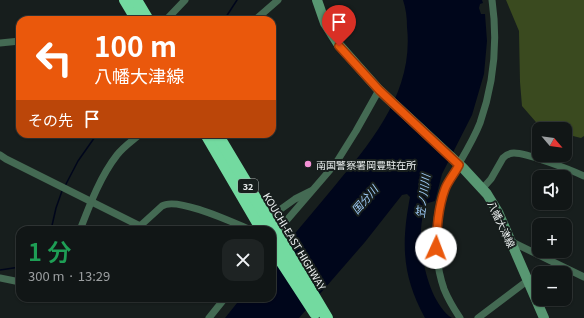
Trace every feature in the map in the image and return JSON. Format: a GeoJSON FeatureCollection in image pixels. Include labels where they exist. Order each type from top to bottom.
{"type":"FeatureCollection","features":[{"type":"Feature","properties":{"kind":"highway"},"geometry":{"type":"LineString","coordinates":[[125,0],[135,16]]}},
{"type":"Feature","properties":{"kind":"highway"},"geometry":{"type":"LineString","coordinates":[[136,0],[146,16]]}},
{"type":"Feature","properties":{"kind":"highway","name":"32"},"geometry":{"type":"LineString","coordinates":[[208,138],[254,226]]}},
{"type":"Feature","properties":{"kind":"highway","name":"KOUCHI-EAST HIGHWAY"},"geometry":{"type":"LineString","coordinates":[[219,138],[268,226]]}},
{"type":"Feature","properties":{"kind":"highway","name":"KOUCHI-EAST HIGHWAY"},"geometry":{"type":"LineString","coordinates":[[276,241],[321,315]]}},
{"type":"Feature","properties":{"kind":"main road","name":"八幡大津線"},"geometry":{"type":"LineString","coordinates":[[317,0],[325,23],[339,46],[380,91],[459,164],[492,201],[544,318]]}},
{"type":"Feature","properties":{"kind":"street"},"geometry":{"type":"LineString","coordinates":[[170,16],[184,0]]}},
{"type":"Feature","properties":{"kind":"street"},"geometry":{"type":"LineString","coordinates":[[260,16],[278,0]]}},
{"type":"Feature","properties":{"kind":"street"},"geometry":{"type":"LineString","coordinates":[[460,318],[444,290],[436,248],[437,225],[440,205],[445,188],[471,143],[480,122],[493,76],[495,18],[492,0]]}},
{"type":"Feature","properties":{"kind":"street"},"geometry":{"type":"LineString","coordinates":[[0,43],[16,41]]}},
{"type":"Feature","properties":{"kind":"street"},"geometry":{"type":"LineString","coordinates":[[276,238],[344,150],[380,91]]}},
{"type":"Feature","properties":{"kind":"street"},"geometry":{"type":"LineString","coordinates":[[81,226],[90,202],[118,154],[136,138]]}},
{"type":"Feature","properties":{"kind":"street"},"geometry":{"type":"LineString","coordinates":[[482,189],[491,179],[503,158],[509,154],[515,153],[525,155],[584,176]]}},
{"type":"Feature","properties":{"kind":"street"},"geometry":{"type":"LineString","coordinates":[[0,154],[6,160],[140,226],[165,204],[174,204],[204,211],[247,226]]}},
{"type":"Feature","properties":{"kind":"street"},"geometry":{"type":"LineString","coordinates":[[274,214],[295,199],[315,189]]}},
{"type":"Feature","properties":{"kind":"street"},"geometry":{"type":"LineString","coordinates":[[510,241],[584,277]]}},
{"type":"Feature","properties":{"kind":"street"},"geometry":{"type":"LineString","coordinates":[[0,278],[16,281]]}},
{"type":"Feature","properties":{"kind":"street"},"geometry":{"type":"LineString","coordinates":[[478,318],[527,281]]}},
{"type":"Feature","properties":{"kind":"street"},"geometry":{"type":"LineString","coordinates":[[209,318],[223,302]]}},
{"type":"Feature","properties":{"kind":"green space"},"geometry":{"type":"Polygon","coordinates":[[[506,0],[584,0],[584,136],[581,138],[572,136],[572,122],[536,122],[522,106],[519,31],[506,0]]]}},
{"type":"Feature","properties":{"kind":"water"},"geometry":{"type":"Polygon","coordinates":[[[403,0],[482,0],[483,3],[480,4],[479,8],[481,14],[485,14],[487,41],[484,74],[472,115],[442,174],[435,201],[428,203],[423,215],[421,227],[423,256],[430,286],[443,310],[452,318],[425,318],[417,303],[408,274],[406,259],[405,230],[410,197],[407,194],[402,195],[365,242],[299,318],[225,318],[238,302],[276,302],[276,255],[348,170],[375,134],[387,114],[397,94],[404,73],[407,51],[407,17],[403,0]]]}},
{"type":"Feature","properties":{"kind":"waterway"},"geometry":{"type":"LineString","coordinates":[[227,16],[237,0]]}},
{"type":"Feature","properties":{"kind":"waterway"},"geometry":{"type":"LineString","coordinates":[[65,186],[78,161],[94,138]]}},
{"type":"Feature","properties":{"kind":"waterway"},"geometry":{"type":"LineString","coordinates":[[52,226],[62,191]]}},
{"type":"Feature","properties":{"kind":"waterway"},"geometry":{"type":"LineString","coordinates":[[0,270],[16,268]]}},
{"type":"Feature","properties":{"kind":"place","name":"南国警察署岡豊駐在所"},"geometry":{"type":"Point","coordinates":[308,164]}},
{"type":"Feature","properties":{"kind":"route"},"geometry":{"type":"LineString","coordinates":[[339,46],[379,90],[459,165],[445,188],[440,205],[436,248]]}},
{"type":"Feature","properties":{"kind":"water label","name":"笠ノ川川"},"geometry":{"type":"Point","coordinates":[422,196]}},
{"type":"Feature","properties":{"kind":"water label","name":"国分川"},"geometry":{"type":"Point","coordinates":[364,199]}}]}
